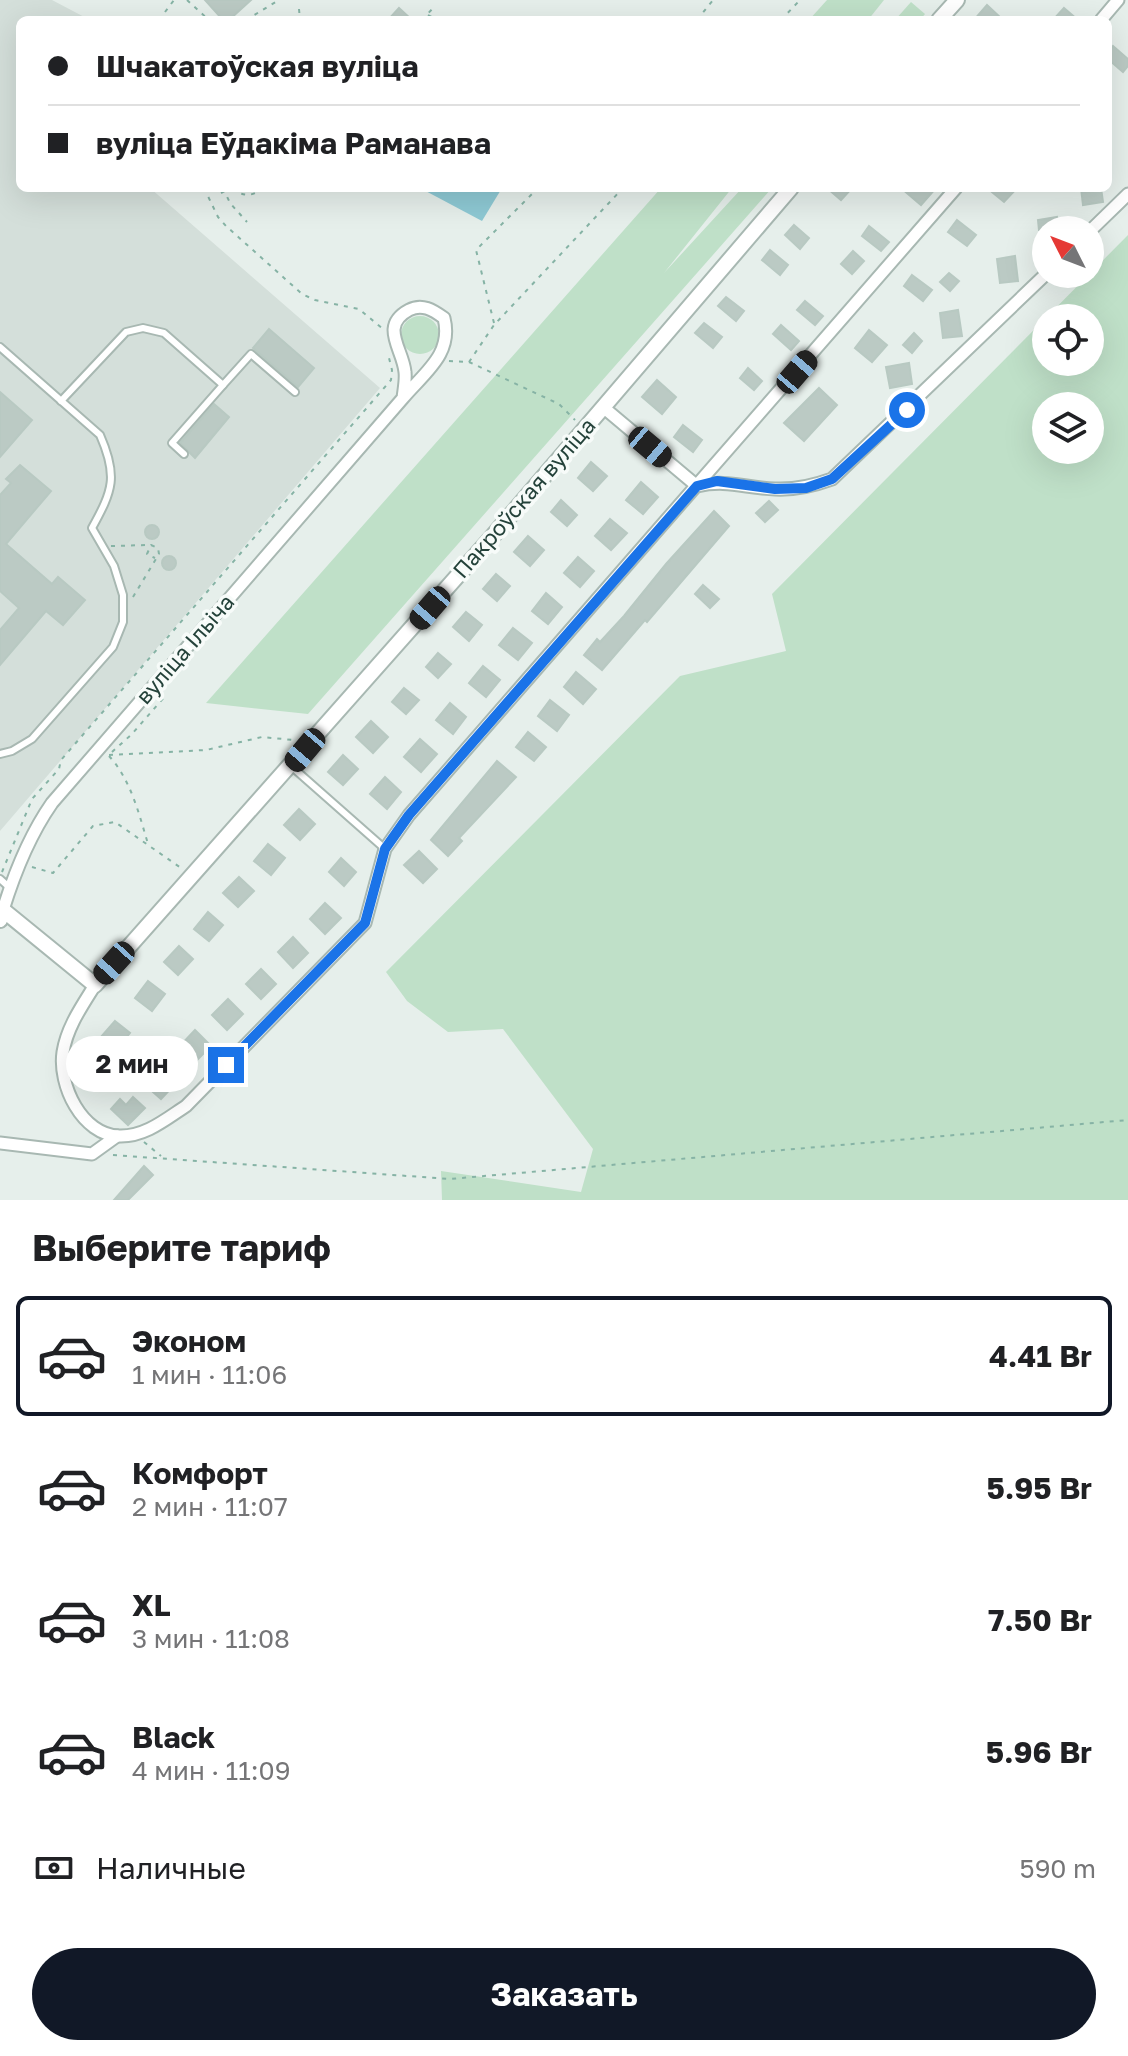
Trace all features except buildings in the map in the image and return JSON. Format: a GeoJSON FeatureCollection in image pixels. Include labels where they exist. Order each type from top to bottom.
{"type":"FeatureCollection","features":[{"type":"Feature","properties":{"kind":"street"},"geometry":{"type":"LineString","coordinates":[[943,16],[957,0]]}},
{"type":"Feature","properties":{"kind":"street"},"geometry":{"type":"LineString","coordinates":[[1104,16],[1118,0]]}},
{"type":"Feature","properties":{"kind":"street","name":"Пакроўская вуліца"},"geometry":{"type":"LineString","coordinates":[[117,1136],[94,1127],[73,1103],[64,1078],[63,1052],[75,1017],[95,985],[305,750],[788,192]]}},
{"type":"Feature","properties":{"kind":"street"},"geometry":{"type":"LineString","coordinates":[[0,1143],[92,1154],[117,1136],[156,1126],[186,1106],[365,923],[385,849],[409,815],[953,192]]}},
{"type":"Feature","properties":{"kind":"street"},"geometry":{"type":"LineString","coordinates":[[1104,217],[1128,194]]}},
{"type":"Feature","properties":{"kind":"street"},"geometry":{"type":"LineString","coordinates":[[697,486],[717,481],[775,489],[806,488],[832,479],[1032,287]]}},
{"type":"Feature","properties":{"kind":"street","name":"вуліца Ільіча"},"geometry":{"type":"LineString","coordinates":[[2,915],[35,829],[52,803],[403,398],[445,349],[448,333],[444,318],[431,309],[416,306],[402,314],[394,327],[394,342],[405,371],[403,398]]}},
{"type":"Feature","properties":{"kind":"street"},"geometry":{"type":"LineString","coordinates":[[603,407],[697,486]]}},
{"type":"Feature","properties":{"kind":"street"},"geometry":{"type":"LineString","coordinates":[[2,915],[95,985]]}},
{"type":"Feature","properties":{"kind":"lane"},"geometry":{"type":"LineString","coordinates":[[61,401],[126,332],[143,328],[164,333],[223,385]]}},
{"type":"Feature","properties":{"kind":"lane"},"geometry":{"type":"LineString","coordinates":[[0,347],[100,435],[113,475],[109,498],[92,528],[114,566],[123,595],[123,622],[113,647],[32,739],[0,754]]}},
{"type":"Feature","properties":{"kind":"lane"},"geometry":{"type":"LineString","coordinates":[[184,454],[172,443],[251,354],[295,392]]}},
{"type":"Feature","properties":{"kind":"lane"},"geometry":{"type":"LineString","coordinates":[[291,766],[385,849]]}},
{"type":"Feature","properties":{"kind":"lane"},"geometry":{"type":"LineString","coordinates":[[0,878],[10,888]]}},
{"type":"Feature","properties":{"kind":"path"},"geometry":{"type":"LineString","coordinates":[[187,0],[205,16]]}},
{"type":"Feature","properties":{"kind":"path"},"geometry":{"type":"LineString","coordinates":[[253,16],[279,0]]}},
{"type":"Feature","properties":{"kind":"path"},"geometry":{"type":"LineString","coordinates":[[700,16],[713,0]]}},
{"type":"Feature","properties":{"kind":"path"},"geometry":{"type":"LineString","coordinates":[[785,16],[800,0]]}},
{"type":"Feature","properties":{"kind":"path"},"geometry":{"type":"LineString","coordinates":[[427,15],[435,6]]}},
{"type":"Feature","properties":{"kind":"path"},"geometry":{"type":"LineString","coordinates":[[299,9],[300,16]]}},
{"type":"Feature","properties":{"kind":"path"},"geometry":{"type":"LineString","coordinates":[[206,192],[218,217],[234,235],[292,286],[315,300],[359,309],[383,329]]}},
{"type":"Feature","properties":{"kind":"path"},"geometry":{"type":"LineString","coordinates":[[224,192],[247,222]]}},
{"type":"Feature","properties":{"kind":"path"},"geometry":{"type":"LineString","coordinates":[[494,325],[476,250],[534,192]]}},
{"type":"Feature","properties":{"kind":"path"},"geometry":{"type":"LineString","coordinates":[[469,362],[494,325],[619,192]]}},
{"type":"Feature","properties":{"kind":"path"},"geometry":{"type":"LineString","coordinates":[[436,359],[469,362],[559,404],[584,429]]}},
{"type":"Feature","properties":{"kind":"path"},"geometry":{"type":"LineString","coordinates":[[0,878],[32,799],[59,769],[61,760],[391,380],[392,370]]}},
{"type":"Feature","properties":{"kind":"path"},"geometry":{"type":"LineString","coordinates":[[151,545],[147,554],[155,558]]}},
{"type":"Feature","properties":{"kind":"path"},"geometry":{"type":"LineString","coordinates":[[102,547],[155,545],[160,549],[153,567],[123,611]]}},
{"type":"Feature","properties":{"kind":"path"},"geometry":{"type":"LineString","coordinates":[[108,755],[132,734],[166,695]]}},
{"type":"Feature","properties":{"kind":"path"},"geometry":{"type":"LineString","coordinates":[[108,755],[206,750],[262,737],[291,738],[305,750]]}},
{"type":"Feature","properties":{"kind":"path"},"geometry":{"type":"LineString","coordinates":[[108,755],[121,769],[130,788],[149,847]]}},
{"type":"Feature","properties":{"kind":"path"},"geometry":{"type":"LineString","coordinates":[[32,867],[53,873],[93,826],[115,822],[192,876]]}},
{"type":"Feature","properties":{"kind":"path"},"geometry":{"type":"LineString","coordinates":[[92,1154],[162,1156],[450,1179],[1128,1120]]}},
{"type":"Feature","properties":{"kind":"path"},"geometry":{"type":"LineString","coordinates":[[133,1134],[162,1156]]}},
{"type":"Feature","properties":{"kind":"shaded area"},"geometry":{"type":"Polygon","coordinates":[[[0,0],[52,0],[82,16],[16,16],[16,192],[155,192],[380,388],[0,831],[0,0]]]}},
{"type":"Feature","properties":{"kind":"green space"},"geometry":{"type":"Polygon","coordinates":[[[827,0],[884,0],[871,16],[813,16],[827,0]]]}},
{"type":"Feature","properties":{"kind":"green space"},"geometry":{"type":"Polygon","coordinates":[[[911,2],[925,14],[923,16],[899,16],[911,2]]]}},
{"type":"Feature","properties":{"kind":"green space"},"geometry":{"type":"Polygon","coordinates":[[[657,192],[729,192],[664,273],[738,192],[768,192],[308,714],[206,703],[657,192]]]}},
{"type":"Feature","properties":{"kind":"green space"},"geometry":{"type":"Polygon","coordinates":[[[1128,235],[1128,1200],[442,1200],[441,1171],[581,1192],[593,1149],[503,1029],[448,1032],[407,1001],[386,972],[680,676],[786,651],[772,594],[1032,332],[1032,376],[1104,376],[1104,304],[1060,304],[1075,288],[1104,288],[1104,259],[1128,235]]]}},
{"type":"Feature","properties":{"kind":"green space"},"geometry":{"type":"Polygon","coordinates":[[[420,316],[433,322],[439,335],[433,348],[420,354],[407,348],[401,335],[407,322],[420,316]]]}},
{"type":"Feature","properties":{"kind":"water"},"geometry":{"type":"Polygon","coordinates":[[[428,192],[500,192],[482,221],[428,192]]]}},
{"type":"Feature","properties":{"kind":"route"},"geometry":{"type":"LineString","coordinates":[[226,1065],[365,923],[385,849],[409,815],[697,486],[717,481],[775,489],[806,488],[832,479],[907,410]]}}]}
